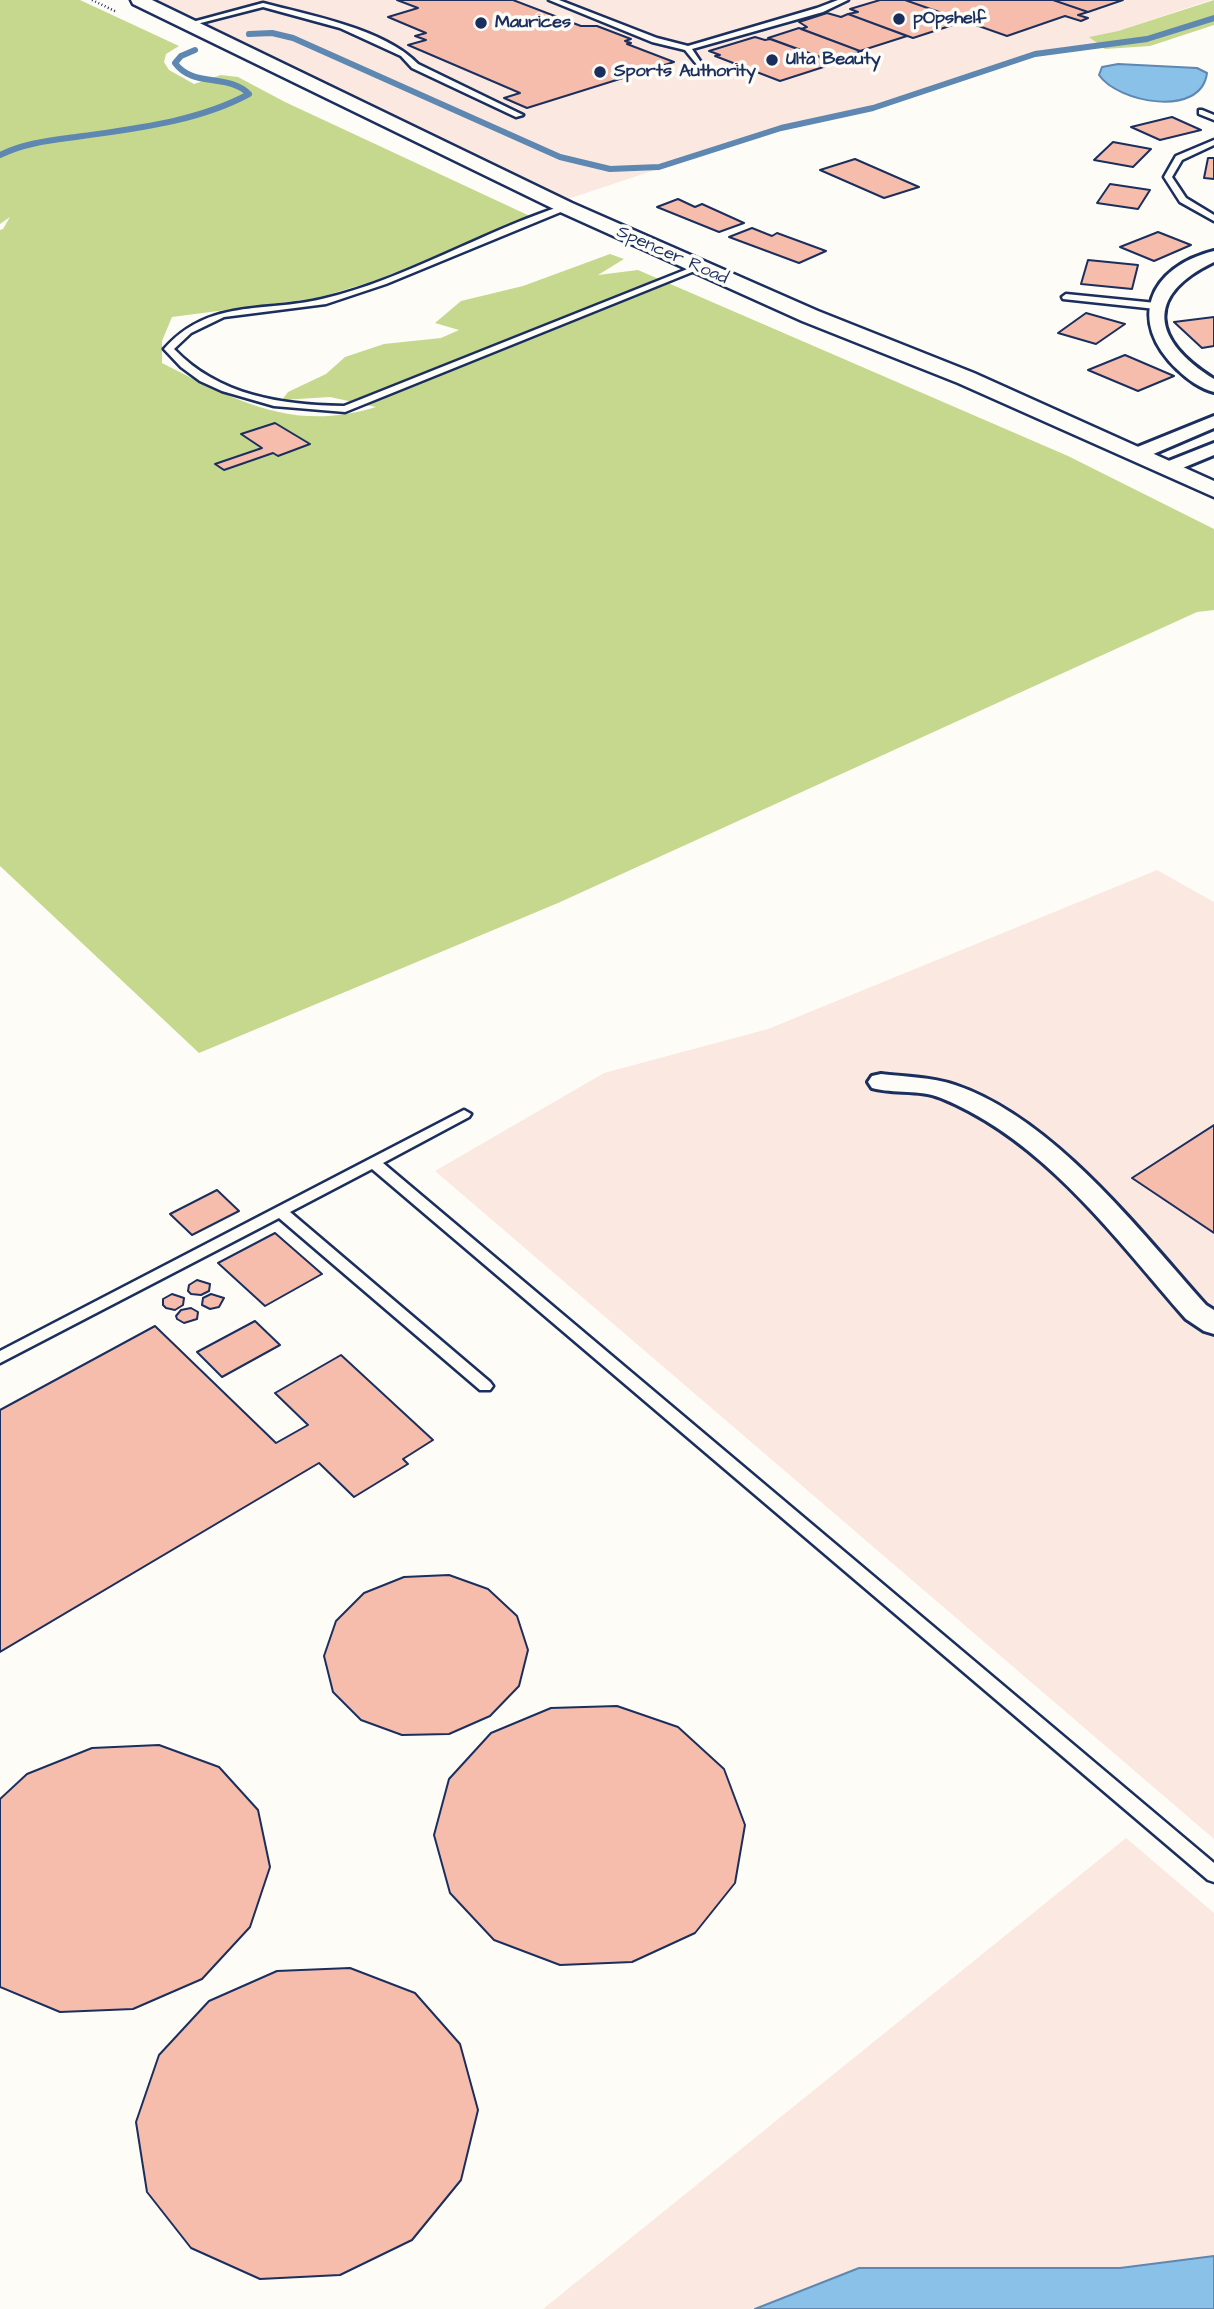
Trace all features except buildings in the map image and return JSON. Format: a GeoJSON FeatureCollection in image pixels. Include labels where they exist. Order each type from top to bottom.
{"type":"FeatureCollection","features":[{"type":"Feature","properties":{"kind":"street","name":"Spencer Road"},"geometry":{"type":"LineString","coordinates":[[139,0],[565,207],[698,268],[966,378],[1214,490]]}},
{"type":"Feature","properties":{"kind":"street"},"geometry":{"type":"LineString","coordinates":[[1214,256],[1192,266],[1174,279],[1154,311],[1154,323],[1164,342],[1192,372],[1214,387]]}},
{"type":"Feature","properties":{"kind":"street"},"geometry":{"type":"LineString","coordinates":[[1137,454],[1214,421]]}},
{"type":"Feature","properties":{"kind":"street"},"geometry":{"type":"LineString","coordinates":[[1168,468],[1214,448]]}},
{"type":"Feature","properties":{"kind":"street"},"geometry":{"type":"LineString","coordinates":[[881,1082],[947,1091],[1013,1125],[1071,1175],[1208,1314]]}},
{"type":"Feature","properties":{"kind":"lane"},"geometry":{"type":"LineString","coordinates":[[553,0],[655,40],[688,48],[844,0]]}},
{"type":"Feature","properties":{"kind":"lane"},"geometry":{"type":"LineString","coordinates":[[189,24],[263,5],[343,26],[404,54],[415,66],[519,115]]}},
{"type":"Feature","properties":{"kind":"lane"},"geometry":{"type":"LineString","coordinates":[[688,48],[698,64]]}},
{"type":"Feature","properties":{"kind":"lane"},"geometry":{"type":"LineString","coordinates":[[1202,112],[1214,118]]}},
{"type":"Feature","properties":{"kind":"lane"},"geometry":{"type":"LineString","coordinates":[[1214,142],[1179,158],[1168,177],[1183,200],[1214,218]]}},
{"type":"Feature","properties":{"kind":"lane"},"geometry":{"type":"LineString","coordinates":[[565,207],[383,282],[323,302],[222,315],[188,331],[169,349],[181,364],[220,386],[265,402],[313,410],[345,409],[698,268]]}},
{"type":"Feature","properties":{"kind":"lane"},"geometry":{"type":"LineString","coordinates":[[1066,297],[1156,306]]}},
{"type":"Feature","properties":{"kind":"lane"},"geometry":{"type":"LineString","coordinates":[[1,1357],[464,1114]]}},
{"type":"Feature","properties":{"kind":"lane"},"geometry":{"type":"LineString","coordinates":[[374,1163],[1214,1874]]}},
{"type":"Feature","properties":{"kind":"lane"},"geometry":{"type":"LineString","coordinates":[[280,1211],[485,1386]]}},
{"type":"Feature","properties":{"kind":"shaded area"},"geometry":{"type":"Polygon","coordinates":[[[139,0],[1211,0],[1118,31],[1090,37],[1100,46],[1035,54],[873,108],[781,128],[556,203],[139,0]]]}},
{"type":"Feature","properties":{"kind":"shaded area"},"geometry":{"type":"Polygon","coordinates":[[[1157,870],[1214,902],[1214,1839],[435,1171],[604,1073],[768,1029],[1157,870]]]}},
{"type":"Feature","properties":{"kind":"shaded area"},"geometry":{"type":"Polygon","coordinates":[[[1126,1838],[1214,1913],[1214,2309],[543,2309],[1126,1838]]]}},
{"type":"Feature","properties":{"kind":"green space"},"geometry":{"type":"Polygon","coordinates":[[[0,0],[80,0],[179,46],[166,54],[164,62],[169,70],[194,84],[221,75],[238,77],[285,102],[532,217],[374,281],[317,298],[172,317],[162,341],[162,363],[189,377],[240,400],[291,414],[346,414],[376,407],[330,397],[282,400],[288,392],[326,374],[345,357],[384,344],[441,338],[459,330],[435,323],[461,301],[523,286],[610,254],[624,259],[598,275],[638,270],[1068,456],[1214,529],[1214,610],[1197,612],[558,903],[199,1053],[0,866],[0,230],[10,217],[0,224],[0,0]]]}},
{"type":"Feature","properties":{"kind":"green space"},"geometry":{"type":"Polygon","coordinates":[[[1214,0],[1214,25],[1150,46],[1105,49],[1089,37],[1118,31],[1214,0]]]}},
{"type":"Feature","properties":{"kind":"water"},"geometry":{"type":"Polygon","coordinates":[[[1118,64],[1197,68],[1207,73],[1201,87],[1190,97],[1175,101],[1158,101],[1123,93],[1099,75],[1102,67],[1118,64]]]}},
{"type":"Feature","properties":{"kind":"water"},"geometry":{"type":"Polygon","coordinates":[[[1214,2256],[1214,2309],[755,2309],[859,2268],[1120,2268],[1214,2256]]]}},
{"type":"Feature","properties":{"kind":"waterway"},"geometry":{"type":"LineString","coordinates":[[249,34],[272,33],[293,38],[560,157],[610,169],[659,167],[781,128],[873,108],[1035,54],[1147,39],[1214,18]]}},
{"type":"Feature","properties":{"kind":"waterway"},"geometry":{"type":"LineString","coordinates":[[0,155],[41,142],[189,117],[249,94],[231,84],[182,71],[175,63],[181,56],[195,50]]}},
{"type":"Feature","properties":{"kind":"place","name":"pOpshelf"},"geometry":{"type":"Point","coordinates":[899,19]}},
{"type":"Feature","properties":{"kind":"place","name":"Maurices"},"geometry":{"type":"Point","coordinates":[481,23]}},
{"type":"Feature","properties":{"kind":"place","name":"Ulta Beauty"},"geometry":{"type":"Point","coordinates":[772,60]}},
{"type":"Feature","properties":{"kind":"place","name":"Sports Authority"},"geometry":{"type":"Point","coordinates":[600,72]}}]}
